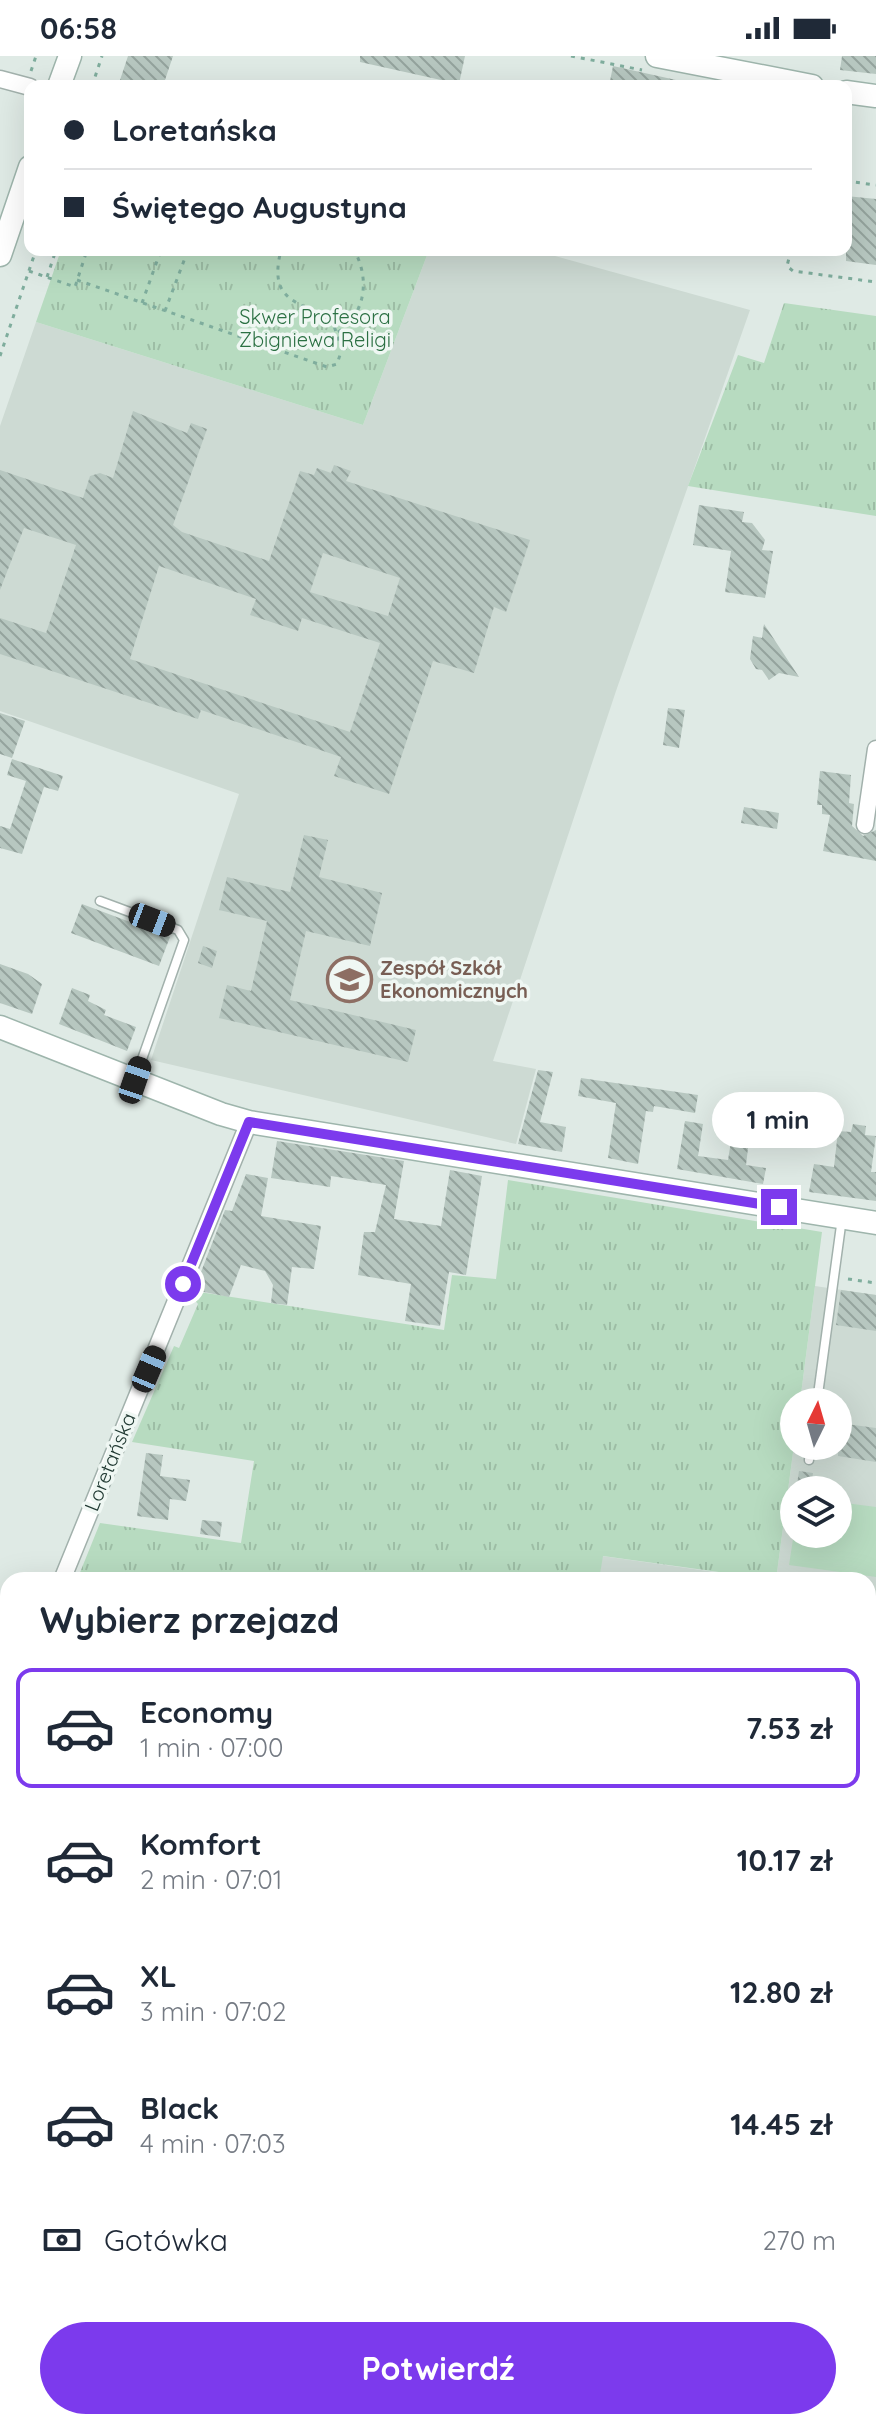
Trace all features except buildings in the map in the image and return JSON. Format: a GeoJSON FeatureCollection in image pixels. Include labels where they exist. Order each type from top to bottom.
{"type":"FeatureCollection","features":[{"type":"Feature","properties":{"kind":"street"},"geometry":{"type":"LineString","coordinates":[[61,80],[70,56]]}},
{"type":"Feature","properties":{"kind":"street"},"geometry":{"type":"LineString","coordinates":[[657,56],[781,80]]}},
{"type":"Feature","properties":{"kind":"street"},"geometry":{"type":"LineString","coordinates":[[0,79],[24,85]]}},
{"type":"Feature","properties":{"kind":"street"},"geometry":{"type":"LineString","coordinates":[[852,93],[876,96]]}},
{"type":"Feature","properties":{"kind":"street"},"geometry":{"type":"LineString","coordinates":[[0,255],[24,185]]}},
{"type":"Feature","properties":{"kind":"street"},"geometry":{"type":"LineString","coordinates":[[865,825],[876,749]]}},
{"type":"Feature","properties":{"kind":"street"},"geometry":{"type":"LineString","coordinates":[[0,1027],[249,1122],[876,1223]]}},
{"type":"Feature","properties":{"kind":"street","name":"Loretańska"},"geometry":{"type":"LineString","coordinates":[[65,1572],[249,1122]]}},
{"type":"Feature","properties":{"kind":"lane"},"geometry":{"type":"LineString","coordinates":[[100,901],[178,930],[184,940],[135,1080]]}},
{"type":"Feature","properties":{"kind":"lane"},"geometry":{"type":"LineString","coordinates":[[819,1388],[842,1217]]}},
{"type":"Feature","properties":{"kind":"path"},"geometry":{"type":"LineString","coordinates":[[94,80],[102,56]]}},
{"type":"Feature","properties":{"kind":"path"},"geometry":{"type":"LineString","coordinates":[[852,182],[876,185]]}},
{"type":"Feature","properties":{"kind":"path"},"geometry":{"type":"LineString","coordinates":[[0,356],[34,256]]}},
{"type":"Feature","properties":{"kind":"path"},"geometry":{"type":"LineString","coordinates":[[47,277],[54,256]]}},
{"type":"Feature","properties":{"kind":"path"},"geometry":{"type":"LineString","coordinates":[[29,271],[75,287],[85,256]]}},
{"type":"Feature","properties":{"kind":"path"},"geometry":{"type":"LineString","coordinates":[[142,303],[159,256]]}},
{"type":"Feature","properties":{"kind":"path"},"geometry":{"type":"LineString","coordinates":[[165,311],[186,256]]}},
{"type":"Feature","properties":{"kind":"path"},"geometry":{"type":"LineString","coordinates":[[77,280],[327,367],[337,364],[342,357],[338,332],[325,318],[291,301],[280,289],[276,273],[278,256]]}},
{"type":"Feature","properties":{"kind":"path"},"geometry":{"type":"LineString","coordinates":[[338,332],[348,326],[360,309],[364,283],[358,256]]}},
{"type":"Feature","properties":{"kind":"path"},"geometry":{"type":"LineString","coordinates":[[790,256],[787,266],[793,271],[876,282]]}},
{"type":"Feature","properties":{"kind":"path"},"geometry":{"type":"LineString","coordinates":[[834,1276],[876,1283]]}},
{"type":"Feature","properties":{"kind":"shaded area"},"geometry":{"type":"Polygon","coordinates":[[[427,256],[555,256],[750,310],[616,691],[493,1061],[536,1069],[516,1144],[151,1060],[239,794],[0,711],[0,426],[36,322],[363,425],[427,256]]]}},
{"type":"Feature","properties":{"kind":"shaded area"},"geometry":{"type":"Polygon","coordinates":[[[815,1286],[876,1295],[876,1572],[777,1572],[780,1548],[852,1548],[852,1476],[790,1476],[792,1460],[852,1460],[852,1388],[802,1388],[815,1286]]]}},
{"type":"Feature","properties":{"kind":"shaded area"},"geometry":{"type":"Polygon","coordinates":[[[602,1556],[715,1572],[600,1572],[602,1556]]]}},
{"type":"Feature","properties":{"kind":"green space","name":"Skwer Profesora Zbigniewa Religi"},"geometry":{"type":"Polygon","coordinates":[[[59,256],[427,256],[363,425],[36,322],[59,256]]]}},
{"type":"Feature","properties":{"kind":"green space"},"geometry":{"type":"Polygon","coordinates":[[[784,303],[876,316],[876,516],[688,486],[738,355],[764,363],[784,303]]]}},
{"type":"Feature","properties":{"kind":"green space"},"geometry":{"type":"Polygon","coordinates":[[[508,1180],[822,1232],[802,1388],[780,1388],[780,1460],[792,1460],[790,1476],[780,1476],[780,1548],[777,1572],[718,1572],[603,1556],[600,1572],[80,1572],[100,1523],[241,1543],[254,1461],[132,1442],[174,1346],[179,1348],[198,1304],[191,1296],[193,1291],[444,1330],[452,1275],[496,1279],[508,1180]]]}},
{"type":"Feature","properties":{"kind":"green space"},"geometry":{"type":"Polygon","coordinates":[[[852,1504],[876,1507],[876,1572],[840,1572],[789,1565],[792,1548],[852,1548],[852,1504]]]}},
{"type":"Feature","properties":{"kind":"place","name":"Zespół Szkół Ekonomicznych"},"geometry":{"type":"Point","coordinates":[349,979]}},
{"type":"Feature","properties":{"kind":"route"},"geometry":{"type":"LineString","coordinates":[[183,1284],[249,1122],[779,1207]]}}]}
